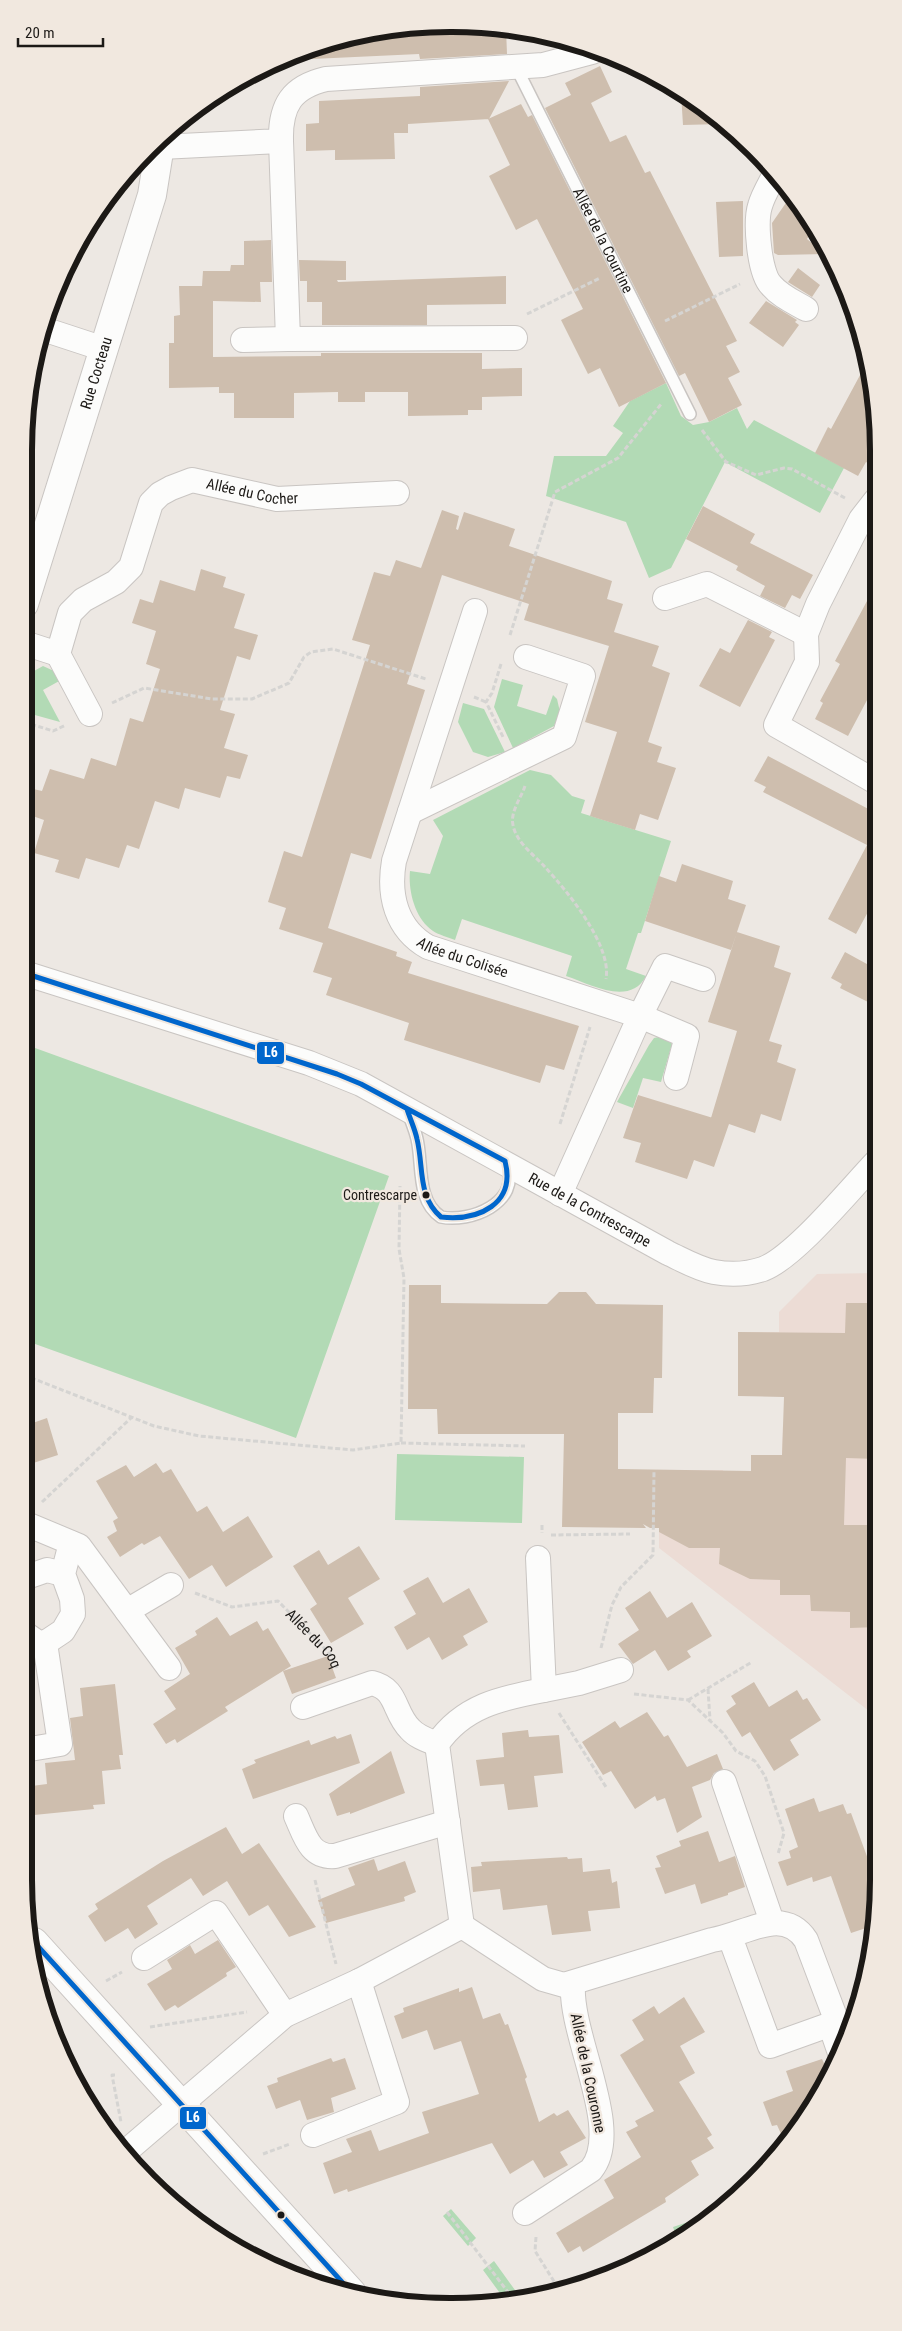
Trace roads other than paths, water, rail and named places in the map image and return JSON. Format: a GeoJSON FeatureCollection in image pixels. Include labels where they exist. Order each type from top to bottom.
{"type":"FeatureCollection","features":[{"type":"Feature","properties":{"kind":"street"},"geometry":{"type":"LineString","coordinates":[[288,339],[281,128],[286,106],[294,94],[314,82],[334,78],[516,67],[561,62],[584,54]]}},
{"type":"Feature","properties":{"kind":"street"},"geometry":{"type":"LineString","coordinates":[[168,143],[281,140]]}},
{"type":"Feature","properties":{"kind":"street","name":"Rue Cocteau"},"geometry":{"type":"LineString","coordinates":[[32,578],[152,195],[160,151]]}},
{"type":"Feature","properties":{"kind":"street"},"geometry":{"type":"LineString","coordinates":[[772,182],[760,205],[758,217],[763,273],[769,284],[779,293],[806,309]]}},
{"type":"Feature","properties":{"kind":"street"},"geometry":{"type":"LineString","coordinates":[[50,331],[104,349]]}},
{"type":"Feature","properties":{"kind":"street"},"geometry":{"type":"LineString","coordinates":[[243,340],[515,338]]}},
{"type":"Feature","properties":{"kind":"street","name":"Allée du Cocher"},"geometry":{"type":"LineString","coordinates":[[58,654],[70,613],[83,600],[116,582],[130,567],[151,503],[160,494],[171,488],[192,480],[206,481],[266,497],[290,499],[397,494]]}},
{"type":"Feature","properties":{"kind":"street"},"geometry":{"type":"LineString","coordinates":[[870,507],[861,519],[822,596],[806,634],[807,662],[776,725],[870,779]]}},
{"type":"Feature","properties":{"kind":"street"},"geometry":{"type":"LineString","coordinates":[[665,598],[707,584],[806,634]]}},
{"type":"Feature","properties":{"kind":"street","name":"Allée du Colisée"},"geometry":{"type":"LineString","coordinates":[[475,611],[452,688],[394,861],[391,890],[400,920],[417,942],[428,947],[640,1016],[688,1036],[676,1078]]}},
{"type":"Feature","properties":{"kind":"street"},"geometry":{"type":"LineString","coordinates":[[32,646],[58,654],[90,714]]}},
{"type":"Feature","properties":{"kind":"street"},"geometry":{"type":"LineString","coordinates":[[410,812],[564,737],[583,676],[515,657]]}},
{"type":"Feature","properties":{"kind":"street"},"geometry":{"type":"LineString","coordinates":[[560,1194],[664,966],[703,979]]}},
{"type":"Feature","properties":{"kind":"street","name":"Rue de la Contrescarpe"},"geometry":{"type":"LineString","coordinates":[[32,976],[309,1063],[361,1084],[698,1268],[714,1272],[746,1273],[764,1269],[794,1247],[870,1168]]}},
{"type":"Feature","properties":{"kind":"street"},"geometry":{"type":"LineString","coordinates":[[32,1516],[79,1546],[169,1668]]}},
{"type":"Feature","properties":{"kind":"street"},"geometry":{"type":"LineString","coordinates":[[32,1639],[37,1642],[45,1643],[63,1631],[73,1614],[70,1592],[63,1574],[71,1542]]}},
{"type":"Feature","properties":{"kind":"street"},"geometry":{"type":"LineString","coordinates":[[538,1558],[544,1690]]}},
{"type":"Feature","properties":{"kind":"street"},"geometry":{"type":"LineString","coordinates":[[32,1575],[47,1570],[63,1574]]}},
{"type":"Feature","properties":{"kind":"street"},"geometry":{"type":"LineString","coordinates":[[127,1612],[171,1585]]}},
{"type":"Feature","properties":{"kind":"street"},"geometry":{"type":"LineString","coordinates":[[32,1749],[60,1744],[45,1643]]}},
{"type":"Feature","properties":{"kind":"street"},"geometry":{"type":"LineString","coordinates":[[621,1670],[593,1679],[494,1700],[480,1706],[456,1722],[437,1744],[462,1926],[542,1979],[564,1986],[712,1940],[730,1938],[772,1922],[791,1926],[800,1932],[806,1940],[837,2022],[770,2046],[730,1938]]}},
{"type":"Feature","properties":{"kind":"street"},"geometry":{"type":"LineString","coordinates":[[303,1707],[372,1683],[386,1688],[402,1719],[410,1729],[437,1744]]}},
{"type":"Feature","properties":{"kind":"street"},"geometry":{"type":"LineString","coordinates":[[724,1782],[772,1922]]}},
{"type":"Feature","properties":{"kind":"street"},"geometry":{"type":"LineString","coordinates":[[296,1816],[308,1843],[320,1854],[335,1856],[448,1822]]}},
{"type":"Feature","properties":{"kind":"street"},"geometry":{"type":"LineString","coordinates":[[144,1958],[216,1913],[285,2015]]}},
{"type":"Feature","properties":{"kind":"street"},"geometry":{"type":"LineString","coordinates":[[130,2148],[285,2015],[350,1985],[462,1926]]}},
{"type":"Feature","properties":{"kind":"street"},"geometry":{"type":"LineString","coordinates":[[38,1947],[343,2284]]}},
{"type":"Feature","properties":{"kind":"street","name":"Allée de la Couronne"},"geometry":{"type":"LineString","coordinates":[[528,2211],[592,2170],[602,2152],[603,2141],[599,2113],[575,2015],[574,1984]]}},
{"type":"Feature","properties":{"kind":"street"},"geometry":{"type":"LineString","coordinates":[[313,2135],[397,2102],[350,1985]]}},
{"type":"Feature","properties":{"kind":"street"},"geometry":{"type":"LineString","coordinates":[[830,2024],[837,2043]]}},
{"type":"Feature","properties":{"kind":"lane","name":"Allée de la Courtine"},"geometry":{"type":"LineString","coordinates":[[516,67],[690,414]]}},
{"type":"Feature","properties":{"kind":"lane"},"geometry":{"type":"LineString","coordinates":[[407,1108],[417,1139],[425,1196],[431,1208],[440,1216],[470,1216],[493,1206],[505,1194],[509,1181],[505,1161]]}},
{"type":"Feature","properties":{"kind":"place","name":"Contrescarpe"},"geometry":{"type":"Point","coordinates":[426,1195]}}]}
